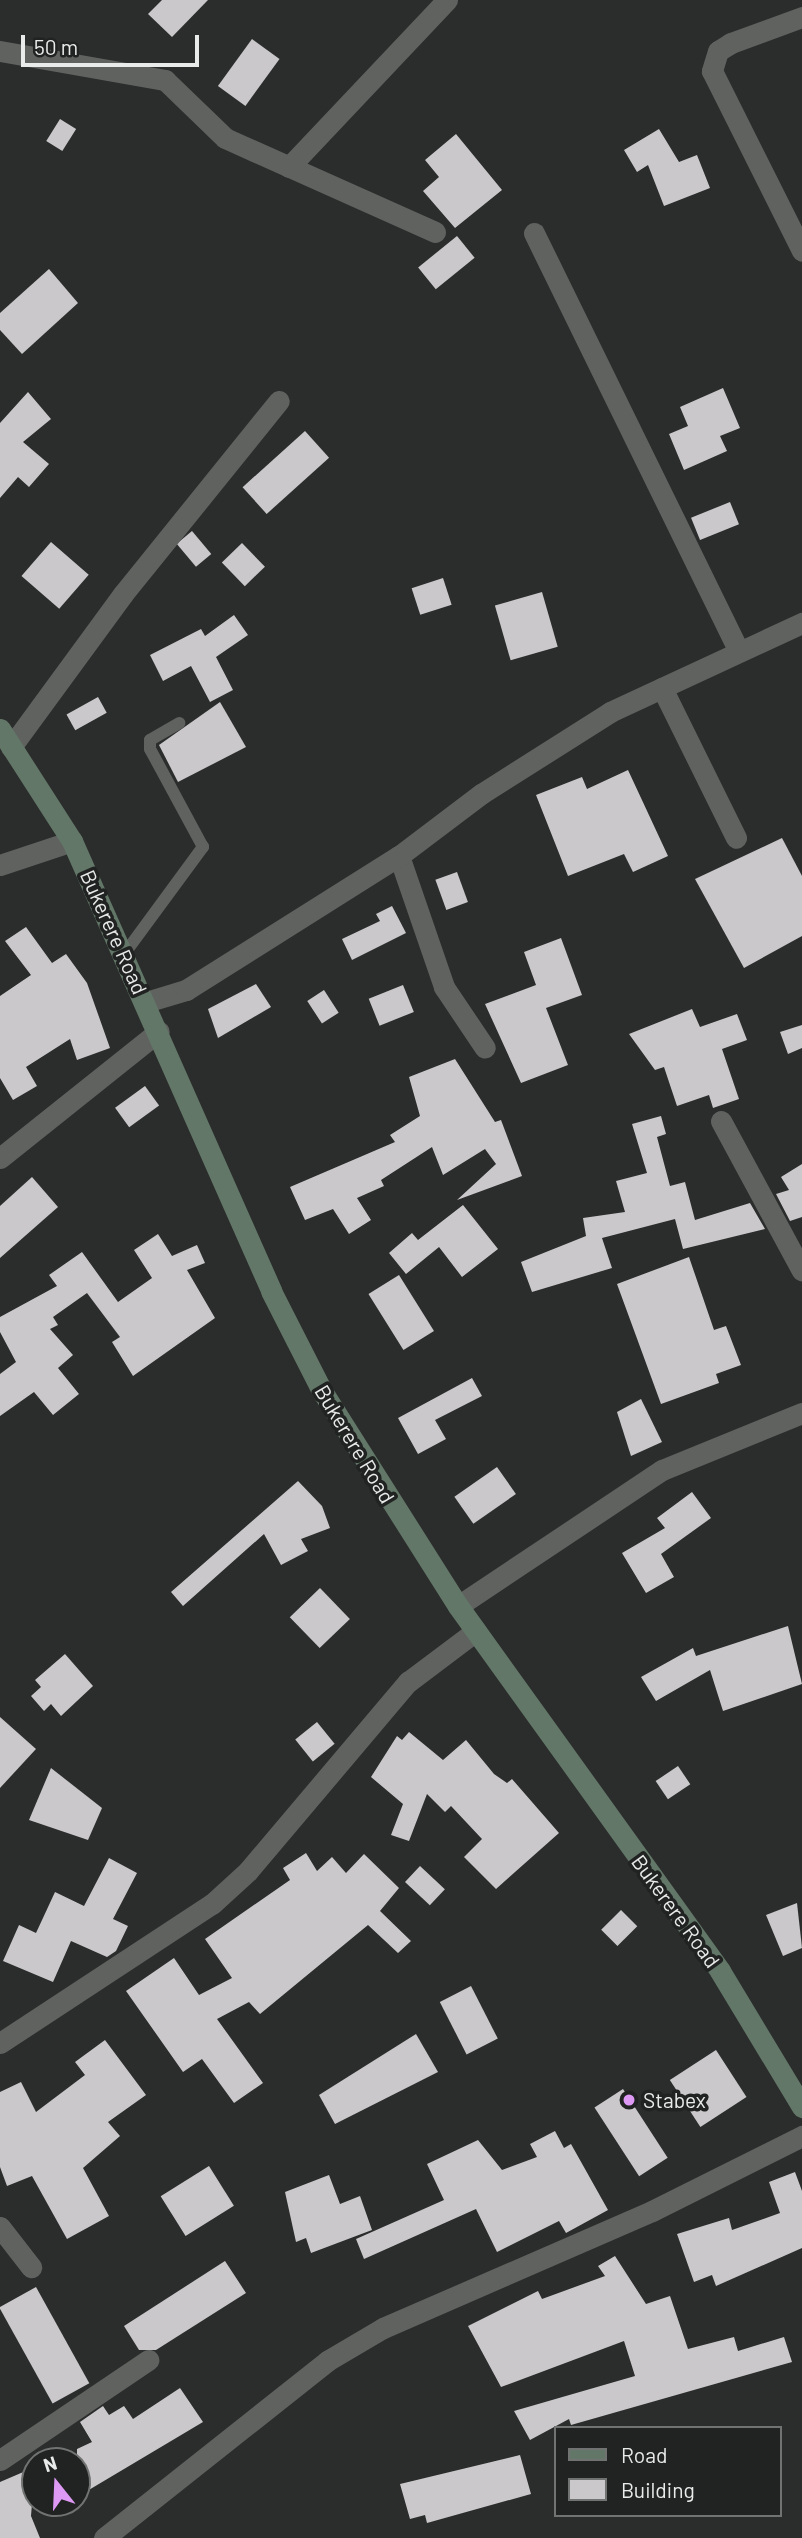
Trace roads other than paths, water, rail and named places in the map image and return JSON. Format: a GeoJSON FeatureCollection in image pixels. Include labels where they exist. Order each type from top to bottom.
{"type":"FeatureCollection","features":[{"type":"Feature","properties":{"kind":"main road","name":"Bukerere Road"},"geometry":{"type":"LineString","coordinates":[[6,738],[72,841],[125,953],[271,1291],[322,1391],[458,1606],[720,1971],[802,2107]]}},
{"type":"Feature","properties":{"kind":"street"},"geometry":{"type":"LineString","coordinates":[[289,167],[447,0]]}},
{"type":"Feature","properties":{"kind":"street"},"geometry":{"type":"LineString","coordinates":[[802,17],[731,43],[718,51],[712,71],[802,251]]}},
{"type":"Feature","properties":{"kind":"street"},"geometry":{"type":"LineString","coordinates":[[0,51],[165,80],[225,138],[435,232]]}},
{"type":"Feature","properties":{"kind":"street"},"geometry":{"type":"LineString","coordinates":[[534,233],[738,649]]}},
{"type":"Feature","properties":{"kind":"street"},"geometry":{"type":"LineString","coordinates":[[6,738],[279,401]]}},
{"type":"Feature","properties":{"kind":"street"},"geometry":{"type":"LineString","coordinates":[[146,1002],[186,990],[399,856],[481,794],[610,712],[738,649],[802,623]]}},
{"type":"Feature","properties":{"kind":"street"},"geometry":{"type":"LineString","coordinates":[[662,688],[736,838]]}},
{"type":"Feature","properties":{"kind":"street"},"geometry":{"type":"LineString","coordinates":[[0,865],[72,841]]}},
{"type":"Feature","properties":{"kind":"street"},"geometry":{"type":"LineString","coordinates":[[399,856],[444,987],[485,1048]]}},
{"type":"Feature","properties":{"kind":"street"},"geometry":{"type":"LineString","coordinates":[[0,1158],[159,1031]]}},
{"type":"Feature","properties":{"kind":"street"},"geometry":{"type":"LineString","coordinates":[[721,1121],[802,1272]]}},
{"type":"Feature","properties":{"kind":"street"},"geometry":{"type":"LineString","coordinates":[[458,1606],[662,1470],[802,1413]]}},
{"type":"Feature","properties":{"kind":"street"},"geometry":{"type":"LineString","coordinates":[[0,2043],[221,1896],[408,1682],[476,1631]]}},
{"type":"Feature","properties":{"kind":"street"},"geometry":{"type":"LineString","coordinates":[[104,2538],[327,2361],[383,2328],[627,2222],[802,2136]]}},
{"type":"Feature","properties":{"kind":"street"},"geometry":{"type":"LineString","coordinates":[[0,2227],[31,2267]]}},
{"type":"Feature","properties":{"kind":"street"},"geometry":{"type":"LineString","coordinates":[[0,2460],[148,2360]]}},
{"type":"Feature","properties":{"kind":"lane"},"geometry":{"type":"LineString","coordinates":[[125,953],[203,847],[150,749],[150,740],[179,723]]}},
{"type":"Feature","properties":{"kind":"place","name":"Stabex"},"geometry":{"type":"Point","coordinates":[629,2100]}}]}
